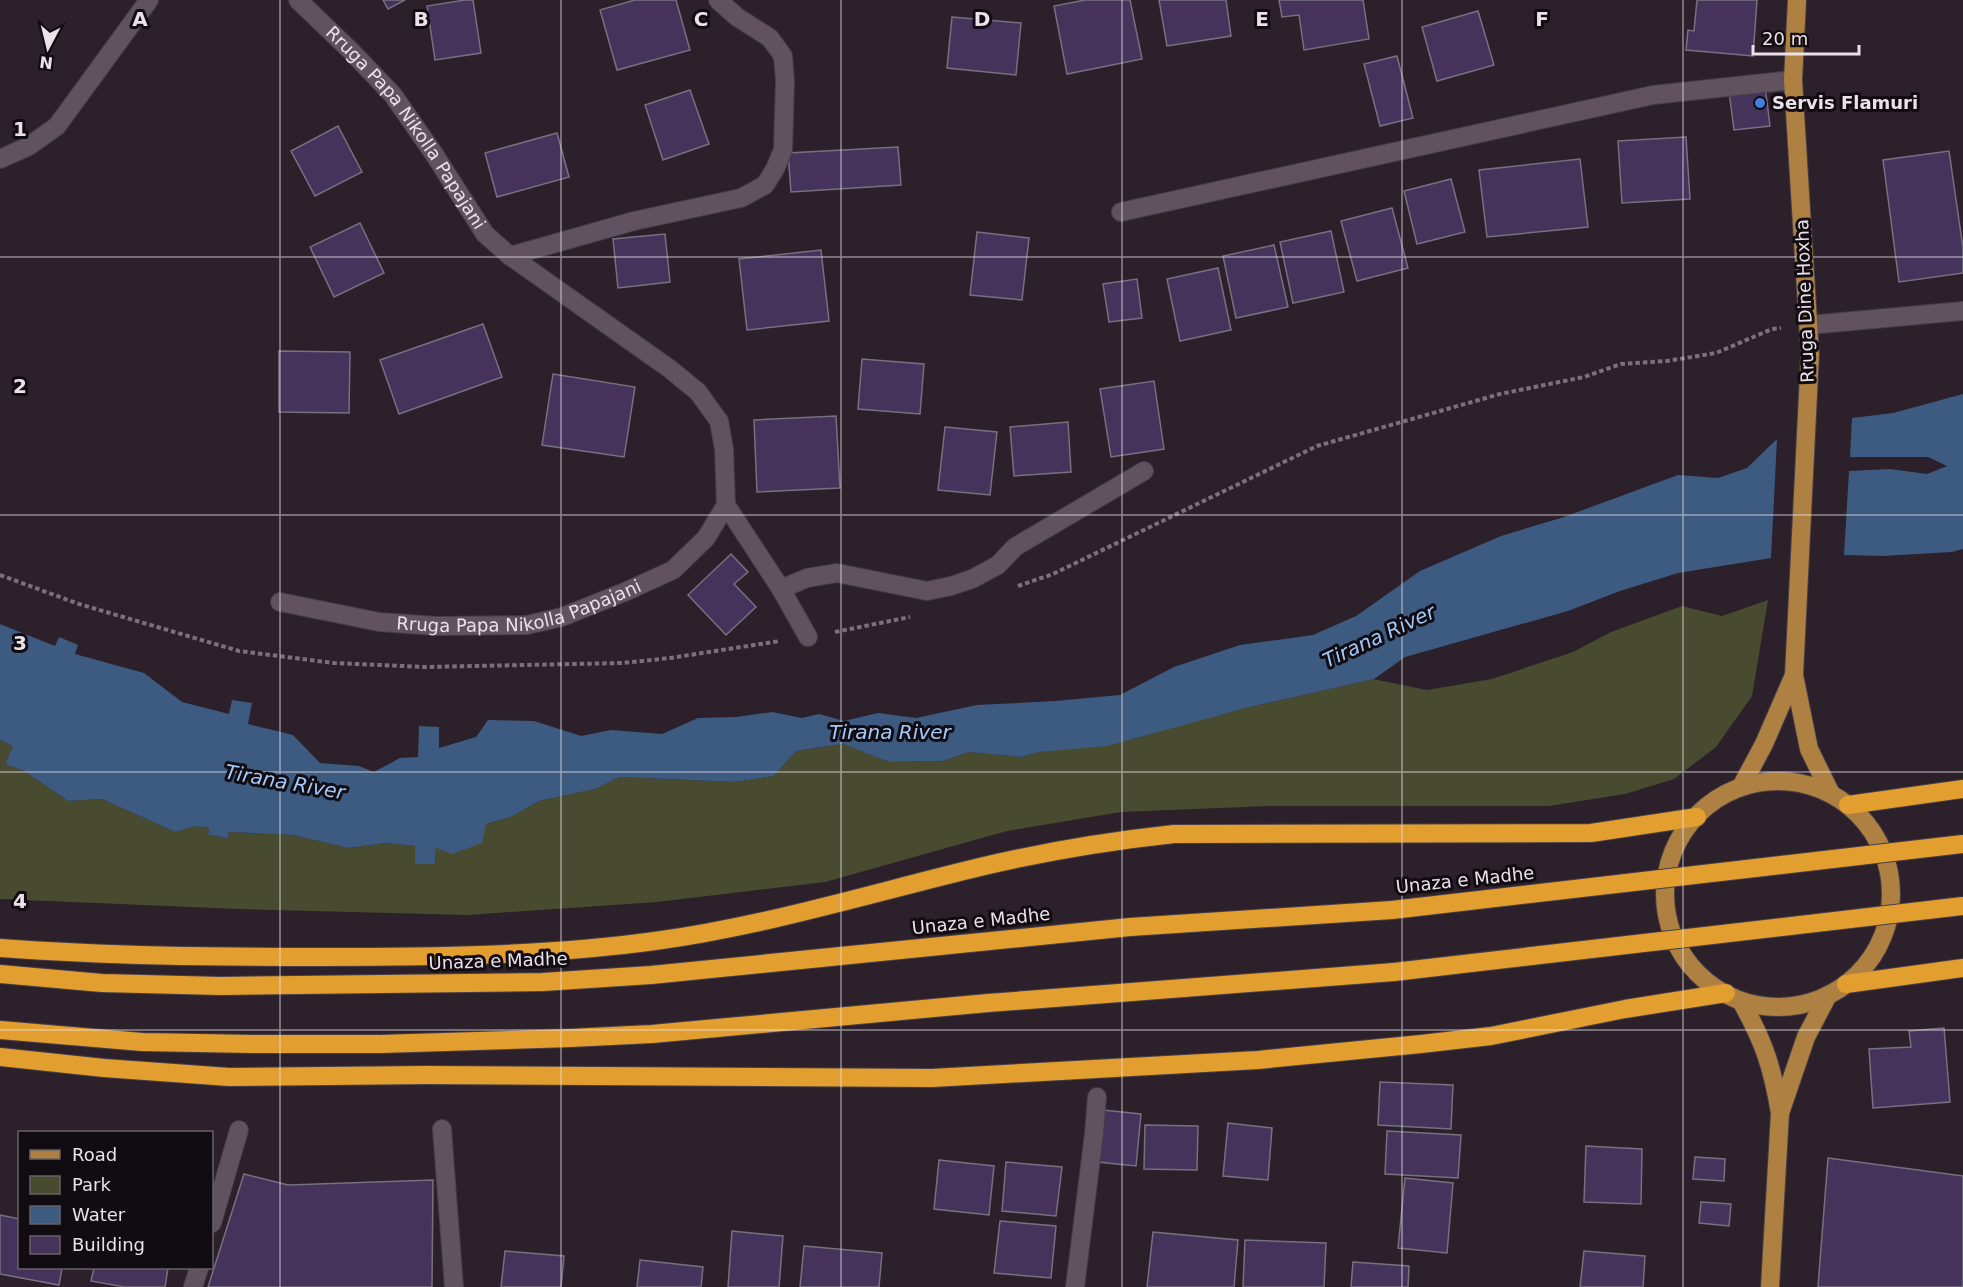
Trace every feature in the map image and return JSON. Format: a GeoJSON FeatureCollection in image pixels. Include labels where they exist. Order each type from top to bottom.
{"type":"FeatureCollection","features":[{"type":"Feature","properties":{"kind":"highway"},"geometry":{"type":"LineString","coordinates":[[1848,806],[1963,789]]}},
{"type":"Feature","properties":{"kind":"highway"},"geometry":{"type":"LineString","coordinates":[[0,948],[246,957],[382,957],[581,949],[656,941],[796,915],[981,867],[1122,839],[1174,834],[1591,833],[1697,817]]}},
{"type":"Feature","properties":{"kind":"highway","name":"Unaza e Madhe"},"geometry":{"type":"LineString","coordinates":[[0,974],[102,983],[221,986],[543,982],[651,975],[1130,927],[1392,909],[1963,844]]}},
{"type":"Feature","properties":{"kind":"highway"},"geometry":{"type":"LineString","coordinates":[[0,1030],[142,1042],[242,1044],[392,1044],[652,1034],[988,1003],[1394,972],[1963,906]]}},
{"type":"Feature","properties":{"kind":"highway"},"geometry":{"type":"LineString","coordinates":[[1846,984],[1963,968]]}},
{"type":"Feature","properties":{"kind":"highway"},"geometry":{"type":"LineString","coordinates":[[0,1057],[104,1068],[229,1077],[426,1075],[866,1079],[932,1077],[1258,1060],[1421,1044],[1491,1036],[1625,1009],[1733,997]]}},
{"type":"Feature","properties":{"kind":"main road","name":"Rruga Dine Hoxha"},"geometry":{"type":"LineString","coordinates":[[1797,0],[1792,80],[1810,354],[1794,675],[1809,749],[1831,794]]}},
{"type":"Feature","properties":{"kind":"main road","name":"Rruga Dine Hoxha"},"geometry":{"type":"LineString","coordinates":[[1741,788],[1764,744],[1794,675]]}},
{"type":"Feature","properties":{"kind":"main road","name":"Rruga Dine Hoxha"},"geometry":{"type":"LineString","coordinates":[[1771,781],[1802,784],[1831,794],[1848,806],[1870,828],[1883,851],[1890,876],[1891,902],[1887,927],[1876,951],[1861,972],[1846,984],[1817,1000],[1792,1006],[1766,1007],[1733,997],[1713,987],[1690,965],[1674,939],[1666,909],[1666,879],[1674,849],[1690,823],[1713,801],[1741,788],[1771,781]]}},
{"type":"Feature","properties":{"kind":"main road","name":"Rruga Dine Hoxha"},"geometry":{"type":"LineString","coordinates":[[1780,1113],[1806,1037],[1828,995]]}},
{"type":"Feature","properties":{"kind":"main road","name":"Rruga Dine Hoxha"},"geometry":{"type":"LineString","coordinates":[[1733,997],[1760,1035],[1768,1057],[1780,1113],[1770,1287]]}},
{"type":"Feature","properties":{"kind":"street"},"geometry":{"type":"LineString","coordinates":[[0,159],[29,146],[57,126],[150,0]]}},
{"type":"Feature","properties":{"kind":"street","name":"Rruga Papa Nikolla Papajani"},"geometry":{"type":"LineString","coordinates":[[280,602],[379,622],[437,626],[527,625],[562,617],[673,570],[706,537],[726,505],[724,449],[719,421],[698,392],[670,369],[510,256],[485,234],[393,95],[298,0]]}},
{"type":"Feature","properties":{"kind":"street"},"geometry":{"type":"LineString","coordinates":[[510,256],[634,221],[741,198],[765,185],[783,150],[785,81],[783,56],[770,38],[737,17],[718,0]]}},
{"type":"Feature","properties":{"kind":"street"},"geometry":{"type":"LineString","coordinates":[[1121,212],[1653,95],[1792,80]]}},
{"type":"Feature","properties":{"kind":"street"},"geometry":{"type":"LineString","coordinates":[[1809,325],[1963,311]]}},
{"type":"Feature","properties":{"kind":"street"},"geometry":{"type":"LineString","coordinates":[[781,589],[807,578],[837,573],[927,591],[951,586],[972,579],[998,565],[1015,547],[1144,471]]}},
{"type":"Feature","properties":{"kind":"street"},"geometry":{"type":"LineString","coordinates":[[726,505],[781,589],[808,637]]}},
{"type":"Feature","properties":{"kind":"street"},"geometry":{"type":"LineString","coordinates":[[1075,1287],[1097,1096]]}},
{"type":"Feature","properties":{"kind":"street"},"geometry":{"type":"LineString","coordinates":[[442,1129],[454,1287]]}},
{"type":"Feature","properties":{"kind":"street"},"geometry":{"type":"LineString","coordinates":[[213,1220],[239,1130]]}},
{"type":"Feature","properties":{"kind":"street"},"geometry":{"type":"LineString","coordinates":[[193,1287],[199,1269]]}},
{"type":"Feature","properties":{"kind":"path"},"geometry":{"type":"LineString","coordinates":[[1009,589],[1053,574],[1317,446],[1500,394],[1584,377],[1621,364],[1667,361],[1716,353],[1772,329],[1809,325]]}},
{"type":"Feature","properties":{"kind":"path"},"geometry":{"type":"LineString","coordinates":[[808,637],[920,615]]}},
{"type":"Feature","properties":{"kind":"green space"},"geometry":{"type":"Polygon","coordinates":[[[1768,600],[1752,696],[1716,747],[1674,779],[1625,794],[1549,806],[1268,806],[1121,812],[1007,831],[825,882],[657,902],[468,915],[239,909],[0,899],[0,740],[13,746],[5,764],[24,771],[68,801],[102,799],[175,832],[196,826],[209,828],[208,835],[228,838],[229,832],[293,835],[348,848],[386,843],[416,846],[415,863],[435,864],[436,848],[486,824],[513,816],[539,801],[595,789],[620,777],[735,782],[774,776],[796,751],[844,744],[889,762],[943,761],[969,752],[1021,757],[1039,752],[1137,738],[1246,708],[1373,679],[1427,690],[1492,679],[1573,652],[1611,632],[1682,606],[1722,616],[1768,600]]]}},
{"type":"Feature","properties":{"kind":"water"},"geometry":{"type":"Polygon","coordinates":[[[1963,394],[1963,549],[1952,552],[1883,556],[1844,555],[1849,471],[1890,469],[1927,474],[1947,466],[1928,457],[1850,457],[1852,418],[1893,413],[1963,394]]]}},
{"type":"Feature","properties":{"kind":"water","name":"Tirana River"},"geometry":{"type":"Polygon","coordinates":[[[1777,439],[1771,558],[1678,573],[1620,591],[1568,611],[1405,657],[1374,679],[1246,708],[1107,746],[1039,752],[1021,757],[969,752],[943,761],[889,762],[843,744],[796,751],[774,776],[735,782],[620,777],[595,789],[539,801],[513,816],[486,824],[482,843],[452,854],[436,848],[435,864],[415,864],[415,846],[386,843],[348,848],[293,835],[229,832],[228,838],[208,835],[209,828],[196,826],[175,832],[102,799],[68,801],[24,771],[5,764],[13,746],[0,740],[0,624],[55,646],[59,637],[78,645],[75,654],[144,673],[182,702],[229,714],[232,700],[252,703],[248,724],[293,735],[320,763],[359,766],[374,772],[400,758],[418,757],[419,726],[439,727],[439,748],[476,737],[488,720],[534,721],[581,736],[611,730],[662,734],[698,718],[736,717],[772,712],[802,718],[819,714],[844,721],[878,713],[916,718],[977,705],[1120,695],[1174,667],[1240,645],[1313,635],[1356,616],[1420,571],[1501,536],[1564,517],[1678,475],[1718,478],[1747,468],[1777,439]]]}},
{"type":"Feature","properties":{"kind":"building"},"geometry":{"type":"Polygon","coordinates":[[[383,0],[405,0],[388,9],[383,0]]]}},
{"type":"Feature","properties":{"kind":"building"},"geometry":{"type":"Polygon","coordinates":[[[473,0],[481,53],[435,60],[427,6],[473,0]]]}},
{"type":"Feature","properties":{"kind":"building"},"geometry":{"type":"Polygon","coordinates":[[[635,0],[676,0],[690,50],[617,70],[600,10],[635,0]]]}},
{"type":"Feature","properties":{"kind":"building"},"geometry":{"type":"Polygon","coordinates":[[[1085,0],[1130,0],[1142,59],[1067,74],[1054,6],[1085,0]]]}},
{"type":"Feature","properties":{"kind":"building"},"geometry":{"type":"Polygon","coordinates":[[[1159,0],[1226,0],[1231,36],[1167,46],[1159,0]]]}},
{"type":"Feature","properties":{"kind":"building"},"geometry":{"type":"Polygon","coordinates":[[[1279,0],[1363,0],[1369,39],[1304,50],[1299,15],[1282,17],[1279,0]]]}},
{"type":"Feature","properties":{"kind":"building"},"geometry":{"type":"Polygon","coordinates":[[[1697,0],[1757,0],[1753,56],[1686,50],[1688,30],[1694,31],[1697,0]]]}},
{"type":"Feature","properties":{"kind":"building"},"geometry":{"type":"Polygon","coordinates":[[[1478,11],[1494,65],[1437,81],[1422,27],[1478,11]]]}},
{"type":"Feature","properties":{"kind":"building"},"geometry":{"type":"Polygon","coordinates":[[[952,17],[1021,23],[1016,75],[947,68],[952,17]]]}},
{"type":"Feature","properties":{"kind":"building"},"geometry":{"type":"Polygon","coordinates":[[[1397,56],[1413,118],[1380,126],[1364,64],[1397,56]]]}},
{"type":"Feature","properties":{"kind":"building"},"geometry":{"type":"Polygon","coordinates":[[[1765,86],[1770,126],[1734,130],[1729,91],[1765,86]]]}},
{"type":"Feature","properties":{"kind":"building"},"geometry":{"type":"Polygon","coordinates":[[[690,90],[709,144],[663,160],[645,105],[690,90]]]}},
{"type":"Feature","properties":{"kind":"building"},"geometry":{"type":"Polygon","coordinates":[[[338,126],[362,172],[315,196],[291,151],[338,126]]]}},
{"type":"Feature","properties":{"kind":"building"},"geometry":{"type":"Polygon","coordinates":[[[557,133],[569,177],[497,197],[485,153],[557,133]]]}},
{"type":"Feature","properties":{"kind":"building"},"geometry":{"type":"Polygon","coordinates":[[[1686,137],[1690,199],[1622,203],[1618,141],[1686,137]]]}},
{"type":"Feature","properties":{"kind":"building"},"geometry":{"type":"Polygon","coordinates":[[[898,147],[901,185],[791,192],[788,153],[898,147]]]}},
{"type":"Feature","properties":{"kind":"building"},"geometry":{"type":"Polygon","coordinates":[[[1949,151],[1963,248],[1963,273],[1899,282],[1883,160],[1949,151]]]}},
{"type":"Feature","properties":{"kind":"building"},"geometry":{"type":"Polygon","coordinates":[[[1580,159],[1588,227],[1487,237],[1479,170],[1580,159]]]}},
{"type":"Feature","properties":{"kind":"building"},"geometry":{"type":"Polygon","coordinates":[[[1451,179],[1465,232],[1417,244],[1404,191],[1451,179]]]}},
{"type":"Feature","properties":{"kind":"building"},"geometry":{"type":"Polygon","coordinates":[[[1392,208],[1408,268],[1357,281],[1341,221],[1392,208]]]}},
{"type":"Feature","properties":{"kind":"building"},"geometry":{"type":"Polygon","coordinates":[[[360,223],[384,273],[334,297],[310,247],[360,223]]]}},
{"type":"Feature","properties":{"kind":"building"},"geometry":{"type":"Polygon","coordinates":[[[1331,231],[1344,292],[1293,303],[1280,242],[1331,231]]]}},
{"type":"Feature","properties":{"kind":"building"},"geometry":{"type":"Polygon","coordinates":[[[977,232],[1029,238],[1022,300],[970,295],[977,232]]]}},
{"type":"Feature","properties":{"kind":"building"},"geometry":{"type":"Polygon","coordinates":[[[665,234],[670,282],[618,288],[613,239],[665,234]]]}},
{"type":"Feature","properties":{"kind":"building"},"geometry":{"type":"Polygon","coordinates":[[[1274,245],[1288,307],[1236,318],[1223,256],[1274,245]]]}},
{"type":"Feature","properties":{"kind":"building"},"geometry":{"type":"Polygon","coordinates":[[[821,250],[829,321],[747,330],[739,259],[821,250]]]}},
{"type":"Feature","properties":{"kind":"building"},"geometry":{"type":"Polygon","coordinates":[[[1218,268],[1231,330],[1180,341],[1167,279],[1218,268]]]}},
{"type":"Feature","properties":{"kind":"building"},"geometry":{"type":"Polygon","coordinates":[[[1137,279],[1142,318],[1109,322],[1103,284],[1137,279]]]}},
{"type":"Feature","properties":{"kind":"building"},"geometry":{"type":"Polygon","coordinates":[[[483,324],[502,377],[399,414],[380,360],[483,324]]]}},
{"type":"Feature","properties":{"kind":"building"},"geometry":{"type":"Polygon","coordinates":[[[279,351],[350,352],[349,413],[279,412],[279,351]]]}},
{"type":"Feature","properties":{"kind":"building"},"geometry":{"type":"Polygon","coordinates":[[[862,359],[924,364],[920,414],[858,409],[862,359]]]}},
{"type":"Feature","properties":{"kind":"building"},"geometry":{"type":"Polygon","coordinates":[[[553,374],[635,387],[624,457],[542,445],[553,374]]]}},
{"type":"Feature","properties":{"kind":"building"},"geometry":{"type":"Polygon","coordinates":[[[1154,381],[1164,449],[1111,457],[1100,389],[1154,381]]]}},
{"type":"Feature","properties":{"kind":"building"},"geometry":{"type":"Polygon","coordinates":[[[836,416],[840,488],[757,492],[754,420],[836,416]]]}},
{"type":"Feature","properties":{"kind":"building"},"geometry":{"type":"Polygon","coordinates":[[[1068,422],[1071,472],[1014,476],[1010,427],[1068,422]]]}},
{"type":"Feature","properties":{"kind":"building"},"geometry":{"type":"Polygon","coordinates":[[[945,427],[997,432],[990,495],[938,490],[945,427]]]}},
{"type":"Feature","properties":{"kind":"building"},"geometry":{"type":"Polygon","coordinates":[[[731,554],[748,572],[734,584],[756,607],[726,635],[688,595],[731,554]]]}},
{"type":"Feature","properties":{"kind":"building"},"geometry":{"type":"Polygon","coordinates":[[[1944,1028],[1950,1102],[1873,1108],[1869,1049],[1911,1047],[1909,1031],[1944,1028]]]}},
{"type":"Feature","properties":{"kind":"building"},"geometry":{"type":"Polygon","coordinates":[[[1380,1082],[1453,1085],[1451,1129],[1378,1125],[1380,1082]]]}},
{"type":"Feature","properties":{"kind":"building"},"geometry":{"type":"Polygon","coordinates":[[[1103,1110],[1141,1114],[1136,1166],[1098,1162],[1103,1110]]]}},
{"type":"Feature","properties":{"kind":"building"},"geometry":{"type":"Polygon","coordinates":[[[1228,1123],[1272,1128],[1268,1180],[1223,1176],[1228,1123]]]}},
{"type":"Feature","properties":{"kind":"building"},"geometry":{"type":"Polygon","coordinates":[[[1145,1125],[1198,1126],[1197,1170],[1144,1169],[1145,1125]]]}},
{"type":"Feature","properties":{"kind":"building"},"geometry":{"type":"Polygon","coordinates":[[[1387,1131],[1461,1135],[1458,1178],[1385,1174],[1387,1131]]]}},
{"type":"Feature","properties":{"kind":"building"},"geometry":{"type":"Polygon","coordinates":[[[1586,1146],[1642,1149],[1641,1204],[1584,1202],[1586,1146]]]}},
{"type":"Feature","properties":{"kind":"building"},"geometry":{"type":"Polygon","coordinates":[[[1695,1157],[1725,1159],[1724,1181],[1693,1179],[1695,1157]]]}},
{"type":"Feature","properties":{"kind":"building"},"geometry":{"type":"Polygon","coordinates":[[[1828,1158],[1963,1176],[1963,1287],[1818,1287],[1828,1158]]]}},
{"type":"Feature","properties":{"kind":"building"},"geometry":{"type":"Polygon","coordinates":[[[939,1160],[994,1166],[989,1215],[934,1209],[939,1160]]]}},
{"type":"Feature","properties":{"kind":"building"},"geometry":{"type":"Polygon","coordinates":[[[1006,1162],[1062,1167],[1056,1216],[1002,1211],[1006,1162]]]}},
{"type":"Feature","properties":{"kind":"building"},"geometry":{"type":"Polygon","coordinates":[[[244,1174],[288,1185],[433,1180],[432,1287],[208,1287],[244,1174]]]}},
{"type":"Feature","properties":{"kind":"building"},"geometry":{"type":"Polygon","coordinates":[[[1405,1178],[1453,1183],[1447,1253],[1398,1248],[1405,1178]]]}},
{"type":"Feature","properties":{"kind":"building"},"geometry":{"type":"Polygon","coordinates":[[[1701,1202],[1731,1204],[1729,1226],[1699,1223],[1701,1202]]]}},
{"type":"Feature","properties":{"kind":"building"},"geometry":{"type":"Polygon","coordinates":[[[0,1215],[18,1219],[18,1269],[62,1269],[59,1285],[0,1274],[0,1215]]]}},
{"type":"Feature","properties":{"kind":"building"},"geometry":{"type":"Polygon","coordinates":[[[1000,1221],[1056,1226],[1051,1278],[994,1273],[1000,1221]]]}},
{"type":"Feature","properties":{"kind":"building"},"geometry":{"type":"Polygon","coordinates":[[[732,1231],[783,1236],[779,1287],[728,1287],[732,1231]]]}},
{"type":"Feature","properties":{"kind":"building"},"geometry":{"type":"Polygon","coordinates":[[[1153,1232],[1238,1240],[1234,1287],[1147,1287],[1153,1232]]]}},
{"type":"Feature","properties":{"kind":"building"},"geometry":{"type":"Polygon","coordinates":[[[1245,1240],[1326,1243],[1324,1287],[1243,1287],[1245,1240]]]}},
{"type":"Feature","properties":{"kind":"building"},"geometry":{"type":"Polygon","coordinates":[[[804,1246],[882,1253],[879,1287],[800,1287],[804,1246]]]}},
{"type":"Feature","properties":{"kind":"building"},"geometry":{"type":"Polygon","coordinates":[[[505,1251],[564,1256],[561,1287],[501,1287],[505,1251]]]}},
{"type":"Feature","properties":{"kind":"building"},"geometry":{"type":"Polygon","coordinates":[[[1584,1251],[1645,1256],[1643,1287],[1580,1287],[1584,1251]]]}},
{"type":"Feature","properties":{"kind":"building"},"geometry":{"type":"Polygon","coordinates":[[[640,1260],[703,1267],[701,1287],[637,1287],[640,1260]]]}},
{"type":"Feature","properties":{"kind":"building"},"geometry":{"type":"Polygon","coordinates":[[[1353,1262],[1409,1266],[1408,1287],[1351,1287],[1353,1262]]]}},
{"type":"Feature","properties":{"kind":"building"},"geometry":{"type":"Polygon","coordinates":[[[94,1269],[168,1269],[165,1287],[125,1287],[91,1281],[94,1269]]]}},
{"type":"Feature","properties":{"kind":"place","name":"Servis Flamuri"},"geometry":{"type":"Point","coordinates":[1760,103]}}]}
